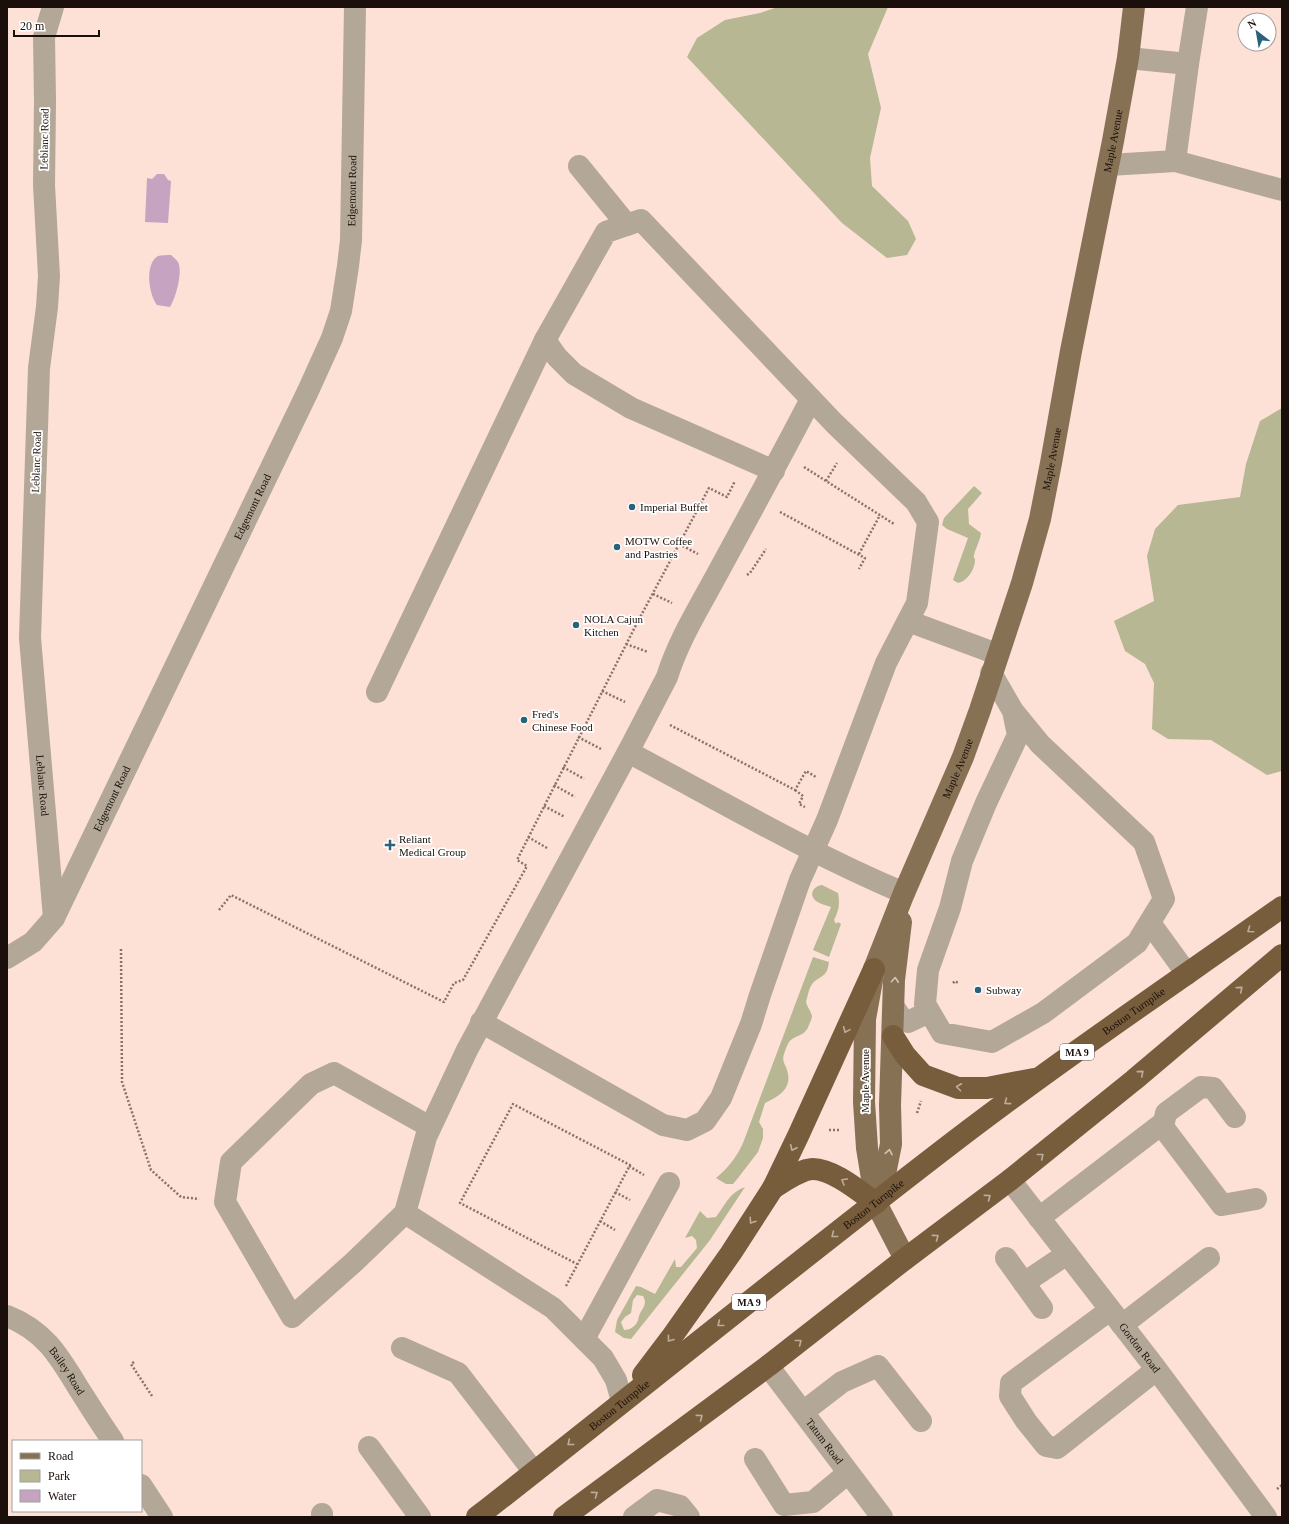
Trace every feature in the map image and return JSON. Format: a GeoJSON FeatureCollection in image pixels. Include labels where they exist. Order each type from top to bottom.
{"type":"FeatureCollection","features":[{"type":"Feature","properties":{"kind":"highway","name":"Boston Turnpike"},"geometry":{"type":"LineString","coordinates":[[477,1517],[622,1401],[951,1144],[1039,1078],[1282,907]]}},
{"type":"Feature","properties":{"kind":"highway"},"geometry":{"type":"LineString","coordinates":[[564,1517],[768,1366],[1010,1180],[1134,1080],[1282,955]]}},
{"type":"Feature","properties":{"kind":"highway"},"geometry":{"type":"LineString","coordinates":[[622,1401],[675,1332],[731,1253],[773,1188],[874,969]]}},
{"type":"Feature","properties":{"kind":"highway"},"geometry":{"type":"LineString","coordinates":[[893,1036],[923,1076],[958,1088],[987,1088],[1039,1078]]}},
{"type":"Feature","properties":{"kind":"highway"},"geometry":{"type":"LineString","coordinates":[[773,1188],[796,1174],[812,1169],[831,1174],[848,1183],[876,1203]]}},
{"type":"Feature","properties":{"kind":"main road","name":"Maple Avenue"},"geometry":{"type":"LineString","coordinates":[[906,1259],[876,1203],[867,1148],[864,1102],[865,1019],[874,969],[904,893],[963,757],[1022,583],[1040,519],[1071,351],[1109,165],[1128,58],[1134,7]]}},
{"type":"Feature","properties":{"kind":"main road","name":"Maple Avenue"},"geometry":{"type":"LineString","coordinates":[[876,1203],[886,1168],[890,1144],[894,980],[904,893]]}},
{"type":"Feature","properties":{"kind":"street","name":"Leblanc Road"},"geometry":{"type":"LineString","coordinates":[[53,7],[44,37],[44,185],[49,276],[47,307],[39,368],[30,638],[54,918]]}},
{"type":"Feature","properties":{"kind":"street","name":"Edgemont Road"},"geometry":{"type":"LineString","coordinates":[[7,958],[33,942],[54,918],[308,391],[332,338],[346,288],[351,240],[355,7]]}},
{"type":"Feature","properties":{"kind":"street"},"geometry":{"type":"LineString","coordinates":[[1175,161],[1197,7]]}},
{"type":"Feature","properties":{"kind":"street"},"geometry":{"type":"LineString","coordinates":[[1128,58],[1188,64]]}},
{"type":"Feature","properties":{"kind":"street"},"geometry":{"type":"LineString","coordinates":[[1109,165],[1175,161],[1282,190]]}},
{"type":"Feature","properties":{"kind":"street"},"geometry":{"type":"LineString","coordinates":[[579,166],[628,225]]}},
{"type":"Feature","properties":{"kind":"street"},"geometry":{"type":"LineString","coordinates":[[377,692],[545,340],[606,232],[641,220],[834,424],[916,502],[928,522],[917,603],[886,663],[827,820],[800,880],[760,995],[752,1024],[721,1098],[705,1121],[687,1130],[663,1125],[481,1022]]}},
{"type":"Feature","properties":{"kind":"street"},"geometry":{"type":"LineString","coordinates":[[545,340],[557,357],[574,374],[631,408],[774,471]]}},
{"type":"Feature","properties":{"kind":"street"},"geometry":{"type":"LineString","coordinates":[[430,1127],[334,1073],[311,1084],[231,1162],[226,1202],[292,1317],[354,1262],[405,1213],[426,1137],[481,1022],[628,752],[667,676],[671,664],[692,621],[774,471],[810,399]]}},
{"type":"Feature","properties":{"kind":"street"},"geometry":{"type":"LineString","coordinates":[[908,621],[994,663],[1013,711],[1018,735],[986,803],[962,861],[950,908],[928,970],[925,1004],[942,1032],[992,1042],[1043,1013],[1138,942],[1164,899],[1144,842],[1040,744],[1013,711]]}},
{"type":"Feature","properties":{"kind":"street"},"geometry":{"type":"LineString","coordinates":[[628,752],[814,851],[904,893]]}},
{"type":"Feature","properties":{"kind":"street"},"geometry":{"type":"LineString","coordinates":[[1150,923],[1187,974]]}},
{"type":"Feature","properties":{"kind":"street"},"geometry":{"type":"LineString","coordinates":[[894,1007],[902,1019],[908,1022],[930,1012]]}},
{"type":"Feature","properties":{"kind":"street"},"geometry":{"type":"LineString","coordinates":[[1235,1117],[1212,1088],[1201,1086],[1166,1113],[1163,1127],[1222,1205],[1256,1199]]}},
{"type":"Feature","properties":{"kind":"street"},"geometry":{"type":"LineString","coordinates":[[1039,1218],[1164,1124]]}},
{"type":"Feature","properties":{"kind":"street","name":"Gordon Road"},"geometry":{"type":"LineString","coordinates":[[1010,1180],[1068,1254],[1266,1517]]}},
{"type":"Feature","properties":{"kind":"street"},"geometry":{"type":"LineString","coordinates":[[584,1339],[669,1183]]}},
{"type":"Feature","properties":{"kind":"street"},"geometry":{"type":"LineString","coordinates":[[405,1213],[553,1308],[603,1358],[616,1380],[622,1401]]}},
{"type":"Feature","properties":{"kind":"street"},"geometry":{"type":"LineString","coordinates":[[1024,1283],[1068,1254]]}},
{"type":"Feature","properties":{"kind":"street"},"geometry":{"type":"LineString","coordinates":[[1006,1258],[1042,1308]]}},
{"type":"Feature","properties":{"kind":"street"},"geometry":{"type":"LineString","coordinates":[[1156,1370],[1057,1448],[1046,1446],[1026,1421],[1010,1396],[1011,1383],[1209,1258]]}},
{"type":"Feature","properties":{"kind":"street","name":"Bailey Road"},"geometry":{"type":"LineString","coordinates":[[7,1316],[28,1327],[51,1346],[61,1359],[112,1440]]}},
{"type":"Feature","properties":{"kind":"street"},"geometry":{"type":"LineString","coordinates":[[402,1348],[458,1373],[534,1472]]}},
{"type":"Feature","properties":{"kind":"street","name":"Tatum Road"},"geometry":{"type":"LineString","coordinates":[[768,1366],[882,1517]]}},
{"type":"Feature","properties":{"kind":"street"},"geometry":{"type":"LineString","coordinates":[[803,1412],[842,1382],[878,1366],[921,1421]]}},
{"type":"Feature","properties":{"kind":"street"},"geometry":{"type":"LineString","coordinates":[[369,1447],[420,1517]]}},
{"type":"Feature","properties":{"kind":"street"},"geometry":{"type":"LineString","coordinates":[[754,1459],[784,1505],[813,1502],[848,1473]]}},
{"type":"Feature","properties":{"kind":"street"},"geometry":{"type":"LineString","coordinates":[[142,1487],[162,1517]]}},
{"type":"Feature","properties":{"kind":"street"},"geometry":{"type":"LineString","coordinates":[[634,1517],[658,1500],[680,1506],[689,1517]]}},
{"type":"Feature","properties":{"kind":"path"},"geometry":{"type":"LineString","coordinates":[[219,910],[231,895],[444,1002],[454,983],[464,980],[527,866],[517,860],[626,644],[709,488],[727,496],[747,460]]}},
{"type":"Feature","properties":{"kind":"path"},"geometry":{"type":"LineString","coordinates":[[804,467],[894,524]]}},
{"type":"Feature","properties":{"kind":"path"},"geometry":{"type":"LineString","coordinates":[[778,511],[865,558],[859,569]]}},
{"type":"Feature","properties":{"kind":"path"},"geometry":{"type":"LineString","coordinates":[[859,554],[880,515]]}},
{"type":"Feature","properties":{"kind":"path"},"geometry":{"type":"LineString","coordinates":[[679,544],[704,558]]}},
{"type":"Feature","properties":{"kind":"path"},"geometry":{"type":"LineString","coordinates":[[653,594],[678,606]]}},
{"type":"Feature","properties":{"kind":"path"},"geometry":{"type":"LineString","coordinates":[[626,644],[652,654]]}},
{"type":"Feature","properties":{"kind":"path"},"geometry":{"type":"LineString","coordinates":[[602,691],[627,703]]}},
{"type":"Feature","properties":{"kind":"path"},"geometry":{"type":"LineString","coordinates":[[669,725],[795,790],[803,796],[799,804],[809,809]]}},
{"type":"Feature","properties":{"kind":"path"},"geometry":{"type":"LineString","coordinates":[[578,737],[604,751]]}},
{"type":"Feature","properties":{"kind":"path"},"geometry":{"type":"LineString","coordinates":[[563,767],[590,782]]}},
{"type":"Feature","properties":{"kind":"path"},"geometry":{"type":"LineString","coordinates":[[795,790],[806,771],[819,779]]}},
{"type":"Feature","properties":{"kind":"path"},"geometry":{"type":"LineString","coordinates":[[554,785],[580,800]]}},
{"type":"Feature","properties":{"kind":"path"},"geometry":{"type":"LineString","coordinates":[[121,949],[122,1082],[151,1170],[181,1197],[226,1202]]}},
{"type":"Feature","properties":{"kind":"path"},"geometry":{"type":"LineString","coordinates":[[577,1264],[460,1203],[513,1104],[630,1165],[566,1287],[600,1309]]}},
{"type":"Feature","properties":{"kind":"path"},"geometry":{"type":"LineString","coordinates":[[823,1130],[845,1130]]}},
{"type":"Feature","properties":{"kind":"path"},"geometry":{"type":"LineString","coordinates":[[134,1362],[131,1364],[152,1396]]}},
{"type":"Feature","properties":{"kind":"green space"},"geometry":{"type":"Polygon","coordinates":[[[778,7],[888,7],[868,54],[881,108],[870,158],[872,186],[908,221],[916,239],[907,255],[887,258],[842,223],[687,57],[697,38],[725,20],[760,13],[778,7]]]}},
{"type":"Feature","properties":{"kind":"green space"},"geometry":{"type":"Polygon","coordinates":[[[1282,408],[1282,771],[1267,775],[1211,740],[1168,739],[1152,729],[1154,683],[1145,664],[1125,651],[1114,621],[1154,601],[1147,556],[1155,529],[1178,505],[1240,497],[1246,464],[1260,421],[1282,408]]]}},
{"type":"Feature","properties":{"kind":"green space"},"geometry":{"type":"Polygon","coordinates":[[[974,486],[982,493],[968,509],[969,524],[981,533],[974,555],[975,561],[970,575],[958,583],[953,580],[968,538],[947,529],[942,525],[944,518],[974,486]]]}},
{"type":"Feature","properties":{"kind":"green space"},"geometry":{"type":"Polygon","coordinates":[[[822,885],[838,893],[839,897],[839,907],[834,920],[836,924],[838,922],[841,924],[829,957],[813,950],[831,907],[821,904],[812,896],[814,889],[822,885]]]}},
{"type":"Feature","properties":{"kind":"green space"},"geometry":{"type":"Polygon","coordinates":[[[813,957],[829,962],[825,974],[811,985],[809,991],[806,1002],[812,1016],[807,1029],[803,1034],[789,1042],[785,1051],[783,1059],[788,1074],[787,1084],[782,1092],[765,1103],[759,1122],[763,1129],[763,1138],[758,1152],[733,1184],[726,1184],[716,1178],[738,1153],[743,1143],[813,957]]]}},
{"type":"Feature","properties":{"kind":"green space"},"geometry":{"type":"Polygon","coordinates":[[[745,1187],[710,1240],[631,1339],[624,1338],[615,1332],[617,1320],[636,1286],[655,1294],[675,1259],[676,1267],[681,1267],[697,1248],[696,1240],[692,1236],[685,1238],[700,1211],[707,1218],[716,1217],[728,1199],[740,1189],[745,1187]],[[637,1295],[633,1300],[631,1313],[621,1322],[624,1330],[628,1330],[637,1322],[645,1304],[643,1296],[637,1295]]]}},
{"type":"Feature","properties":{"kind":"water"},"geometry":{"type":"Polygon","coordinates":[[[157,174],[164,174],[168,180],[171,181],[168,223],[145,222],[147,178],[152,179],[157,174]]]}},
{"type":"Feature","properties":{"kind":"water"},"geometry":{"type":"Polygon","coordinates":[[[171,255],[178,262],[180,272],[176,291],[170,307],[157,305],[154,300],[150,287],[149,272],[154,260],[158,256],[171,255]]]}},
{"type":"Feature","properties":{"kind":"place","name":"Imperial Buffet"},"geometry":{"type":"Point","coordinates":[632,507]}},
{"type":"Feature","properties":{"kind":"place","name":"MOTW Coffee and Pastries"},"geometry":{"type":"Point","coordinates":[617,547]}},
{"type":"Feature","properties":{"kind":"place","name":"NOLA Cajun Kitchen"},"geometry":{"type":"Point","coordinates":[576,625]}},
{"type":"Feature","properties":{"kind":"place","name":"Fred's Chinese Food"},"geometry":{"type":"Point","coordinates":[524,720]}},
{"type":"Feature","properties":{"kind":"place","name":"Reliant Medical Group"},"geometry":{"type":"Point","coordinates":[390,845]}},
{"type":"Feature","properties":{"kind":"place","name":"Subway"},"geometry":{"type":"Point","coordinates":[978,990]}}]}
